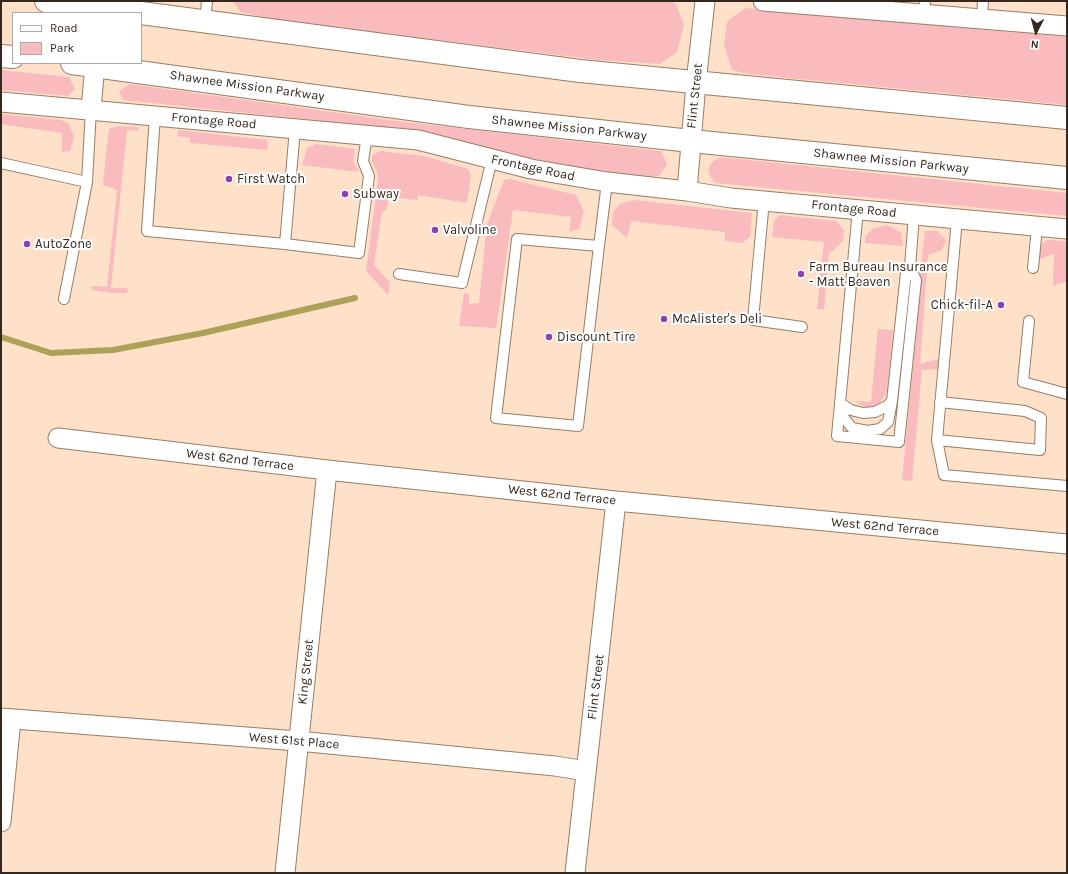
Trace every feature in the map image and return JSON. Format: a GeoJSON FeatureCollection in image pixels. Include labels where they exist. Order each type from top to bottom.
{"type":"FeatureCollection","features":[{"type":"Feature","properties":{"kind":"highway"},"geometry":{"type":"LineString","coordinates":[[46,1],[132,12]]}},
{"type":"Feature","properties":{"kind":"highway"},"geometry":{"type":"LineString","coordinates":[[142,13],[206,11],[483,59],[696,83],[1067,118]]}},
{"type":"Feature","properties":{"kind":"highway"},"geometry":{"type":"LineString","coordinates":[[1,56],[12,57]]}},
{"type":"Feature","properties":{"kind":"highway","name":"Shawnee Mission Parkway"},"geometry":{"type":"LineString","coordinates":[[84,64],[469,117],[691,141],[1067,178]]}},
{"type":"Feature","properties":{"kind":"street","name":"Flint Street"},"geometry":{"type":"LineString","coordinates":[[687,191],[696,83],[706,1]]}},
{"type":"Feature","properties":{"kind":"street"},"geometry":{"type":"LineString","coordinates":[[763,1],[982,10],[1067,26]]}},
{"type":"Feature","properties":{"kind":"street"},"geometry":{"type":"LineString","coordinates":[[91,110],[95,65]]}},
{"type":"Feature","properties":{"kind":"street","name":"Frontage Road"},"geometry":{"type":"LineString","coordinates":[[1,102],[418,140],[531,169],[607,182],[687,191],[731,198],[1067,229]]}},
{"type":"Feature","properties":{"kind":"street","name":"West 62nd Terrace"},"geometry":{"type":"LineString","coordinates":[[58,438],[327,470],[616,501],[1067,544]]}},
{"type":"Feature","properties":{"kind":"street","name":"King Street"},"geometry":{"type":"LineString","coordinates":[[285,873],[327,470]]}},
{"type":"Feature","properties":{"kind":"street","name":"Flint Street"},"geometry":{"type":"LineString","coordinates":[[575,873],[616,501]]}},
{"type":"Feature","properties":{"kind":"street"},"geometry":{"type":"LineString","coordinates":[[1,822],[6,718]]}},
{"type":"Feature","properties":{"kind":"street","name":"West 61st Place"},"geometry":{"type":"LineString","coordinates":[[6,718],[298,741],[556,766],[586,771]]}},
{"type":"Feature","properties":{"kind":"lane"},"geometry":{"type":"LineString","coordinates":[[64,299],[87,182],[91,110]]}},
{"type":"Feature","properties":{"kind":"lane"},"geometry":{"type":"LineString","coordinates":[[155,116],[147,231],[284,244],[359,253],[369,176],[363,161],[366,136]]}},
{"type":"Feature","properties":{"kind":"lane"},"geometry":{"type":"LineString","coordinates":[[284,244],[295,129]]}},
{"type":"Feature","properties":{"kind":"lane"},"geometry":{"type":"LineString","coordinates":[[399,274],[462,283],[492,159]]}},
{"type":"Feature","properties":{"kind":"lane"},"geometry":{"type":"LineString","coordinates":[[1,163],[87,182]]}},
{"type":"Feature","properties":{"kind":"lane"},"geometry":{"type":"LineString","coordinates":[[599,246],[517,239],[496,418],[578,426],[607,182]]}},
{"type":"Feature","properties":{"kind":"lane"},"geometry":{"type":"LineString","coordinates":[[764,200],[753,320],[802,327]]}},
{"type":"Feature","properties":{"kind":"lane"},"geometry":{"type":"LineString","coordinates":[[858,209],[837,436],[899,442],[916,280],[910,267],[914,215]]}},
{"type":"Feature","properties":{"kind":"lane"},"geometry":{"type":"LineString","coordinates":[[957,219],[937,440],[944,475],[1067,486]]}},
{"type":"Feature","properties":{"kind":"lane"},"geometry":{"type":"LineString","coordinates":[[1033,268],[1037,226]]}},
{"type":"Feature","properties":{"kind":"lane"},"geometry":{"type":"LineString","coordinates":[[840,403],[844,418],[852,428],[868,431],[880,429],[888,422],[892,401],[906,273],[910,267]]}},
{"type":"Feature","properties":{"kind":"lane"},"geometry":{"type":"LineString","coordinates":[[1029,321],[1023,382],[1067,394]]}},
{"type":"Feature","properties":{"kind":"lane"},"geometry":{"type":"LineString","coordinates":[[840,403],[851,410],[863,413],[876,412],[887,406],[892,401]]}},
{"type":"Feature","properties":{"kind":"lane"},"geometry":{"type":"LineString","coordinates":[[937,440],[1040,450],[1041,418],[1025,410],[940,402]]}},
{"type":"Feature","properties":{"kind":"green space"},"geometry":{"type":"Polygon","coordinates":[[[233,1],[670,1],[676,4],[684,25],[677,52],[660,64],[598,60],[272,19],[241,12],[233,1]]]}},
{"type":"Feature","properties":{"kind":"green space"},"geometry":{"type":"Polygon","coordinates":[[[746,8],[1067,37],[1067,105],[748,74],[732,70],[724,45],[727,21],[746,8]]]}},
{"type":"Feature","properties":{"kind":"green space"},"geometry":{"type":"Polygon","coordinates":[[[1,70],[69,77],[75,89],[68,96],[1,90],[1,70]]]}},
{"type":"Feature","properties":{"kind":"green space"},"geometry":{"type":"Polygon","coordinates":[[[130,84],[404,122],[661,151],[667,164],[659,176],[632,175],[557,165],[428,132],[123,100],[119,91],[130,84]]]}},
{"type":"Feature","properties":{"kind":"green space"},"geometry":{"type":"Polygon","coordinates":[[[1,114],[61,120],[69,124],[74,137],[70,151],[62,152],[62,133],[1,124],[1,114]]]}},
{"type":"Feature","properties":{"kind":"green space"},"geometry":{"type":"Polygon","coordinates":[[[120,126],[138,127],[139,131],[127,130],[111,288],[128,288],[127,293],[111,293],[92,290],[91,286],[107,287],[117,190],[103,185],[110,128],[120,126]]]}},
{"type":"Feature","properties":{"kind":"green space"},"geometry":{"type":"Polygon","coordinates":[[[178,130],[268,140],[267,150],[190,143],[190,138],[177,136],[178,130]]]}},
{"type":"Feature","properties":{"kind":"green space"},"geometry":{"type":"Polygon","coordinates":[[[316,144],[355,149],[353,161],[359,172],[302,165],[307,148],[316,144]]]}},
{"type":"Feature","properties":{"kind":"green space"},"geometry":{"type":"Polygon","coordinates":[[[380,151],[424,156],[468,169],[471,175],[467,203],[418,195],[417,200],[389,197],[386,210],[382,212],[374,265],[390,283],[388,295],[366,271],[378,180],[377,172],[372,162],[372,156],[380,151]]]}},
{"type":"Feature","properties":{"kind":"green space"},"geometry":{"type":"Polygon","coordinates":[[[720,157],[1067,193],[1067,216],[714,183],[708,171],[711,163],[720,157]]]}},
{"type":"Feature","properties":{"kind":"green space"},"geometry":{"type":"Polygon","coordinates":[[[510,179],[576,195],[584,212],[579,229],[569,232],[571,217],[513,210],[496,328],[459,326],[464,293],[469,294],[469,304],[479,303],[487,224],[504,180],[510,179]]]}},
{"type":"Feature","properties":{"kind":"green space"},"geometry":{"type":"Polygon","coordinates":[[[633,200],[752,213],[750,237],[742,243],[725,241],[725,232],[631,221],[627,238],[612,225],[613,212],[620,204],[633,200]]]}},
{"type":"Feature","properties":{"kind":"green space"},"geometry":{"type":"Polygon","coordinates":[[[779,215],[836,221],[844,230],[843,241],[829,254],[824,309],[817,309],[824,242],[772,237],[774,221],[779,215]]]}},
{"type":"Feature","properties":{"kind":"green space"},"geometry":{"type":"Polygon","coordinates":[[[887,225],[901,232],[903,246],[865,243],[865,236],[874,228],[887,225]]]}},
{"type":"Feature","properties":{"kind":"green space"},"geometry":{"type":"Polygon","coordinates":[[[925,231],[937,231],[946,240],[942,250],[928,255],[920,364],[940,359],[941,369],[922,370],[912,481],[902,480],[925,231]]]}},
{"type":"Feature","properties":{"kind":"green space"},"geometry":{"type":"Polygon","coordinates":[[[1047,240],[1067,241],[1067,281],[1053,286],[1054,254],[1037,260],[1037,247],[1047,240]]]}},
{"type":"Feature","properties":{"kind":"green space"},"geometry":{"type":"Polygon","coordinates":[[[878,329],[893,330],[887,392],[879,404],[866,408],[855,401],[871,402],[878,329]]]}},
{"type":"Feature","properties":{"kind":"waterway"},"geometry":{"type":"LineString","coordinates":[[1,337],[51,353],[113,350],[203,333],[355,298]]}},
{"type":"Feature","properties":{"kind":"place","name":"First Watch"},"geometry":{"type":"Point","coordinates":[229,179]}},
{"type":"Feature","properties":{"kind":"place","name":"Subway"},"geometry":{"type":"Point","coordinates":[345,194]}},
{"type":"Feature","properties":{"kind":"place","name":"Valvoline"},"geometry":{"type":"Point","coordinates":[435,230]}},
{"type":"Feature","properties":{"kind":"place","name":"AutoZone"},"geometry":{"type":"Point","coordinates":[27,244]}},
{"type":"Feature","properties":{"kind":"place","name":"Farm Bureau Insurance - Matt Beaven"},"geometry":{"type":"Point","coordinates":[801,274]}},
{"type":"Feature","properties":{"kind":"place","name":"Chick-fil-A"},"geometry":{"type":"Point","coordinates":[1001,305]}},
{"type":"Feature","properties":{"kind":"place","name":"McAlister's Deli"},"geometry":{"type":"Point","coordinates":[664,319]}},
{"type":"Feature","properties":{"kind":"place","name":"Discount Tire"},"geometry":{"type":"Point","coordinates":[549,337]}}]}
